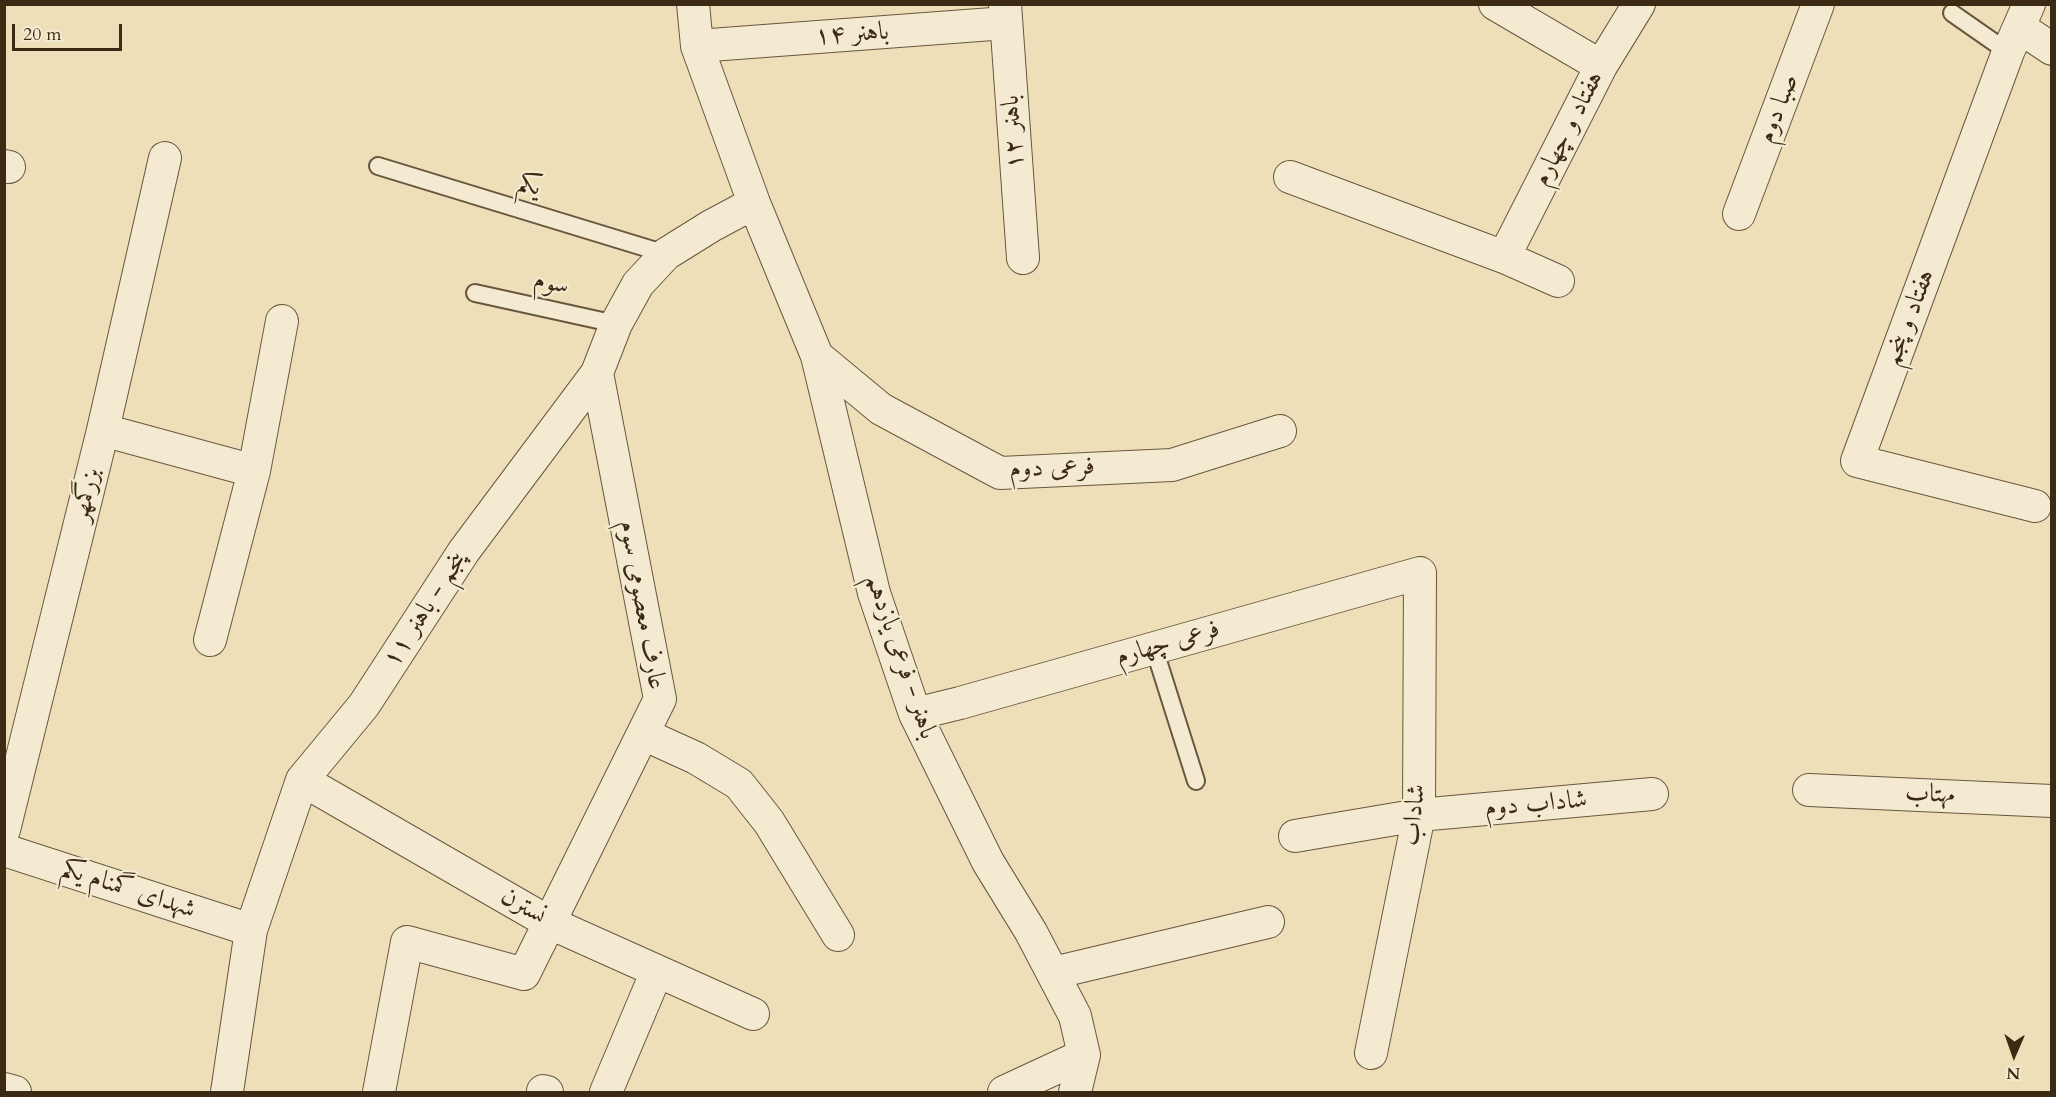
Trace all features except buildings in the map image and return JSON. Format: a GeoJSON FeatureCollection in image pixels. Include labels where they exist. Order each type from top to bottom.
{"type":"FeatureCollection","features":[{"type":"Feature","properties":{"kind":"street","name":"باهنر - فرعی یازدهم"},"geometry":{"type":"LineString","coordinates":[[693,4],[697,46],[754,203],[817,356],[874,593],[915,714],[988,862],[1031,932],[1075,1016],[1084,1055],[1075,1092]]}},
{"type":"Feature","properties":{"kind":"street"},"geometry":{"type":"LineString","coordinates":[[1495,4],[1601,66]]}},
{"type":"Feature","properties":{"kind":"street","name":"هفتاد و چهارم"},"geometry":{"type":"LineString","coordinates":[[1504,257],[1601,66],[1639,4]]}},
{"type":"Feature","properties":{"kind":"street","name":"صبا دوم"},"geometry":{"type":"LineString","coordinates":[[1739,214],[1818,4]]}},
{"type":"Feature","properties":{"kind":"street","name":"باهنر ۱۴"},"geometry":{"type":"LineString","coordinates":[[697,46],[1005,14]]}},
{"type":"Feature","properties":{"kind":"street","name":"باهنر ۱۲"},"geometry":{"type":"LineString","coordinates":[[1005,14],[1023,258]]}},
{"type":"Feature","properties":{"kind":"street"},"geometry":{"type":"LineString","coordinates":[[2019,28],[2052,49]]}},
{"type":"Feature","properties":{"kind":"street","name":"هفتاد و پنجم"},"geometry":{"type":"LineString","coordinates":[[2019,28],[1857,461],[2035,506]]}},
{"type":"Feature","properties":{"kind":"street","name":"بزرگمهر"},"geometry":{"type":"LineString","coordinates":[[4,830],[103,430],[165,158]]}},
{"type":"Feature","properties":{"kind":"street"},"geometry":{"type":"LineString","coordinates":[[1290,177],[1504,257],[1558,281]]}},
{"type":"Feature","properties":{"kind":"street","name":"پنجم - باهنر ۱۱"},"geometry":{"type":"LineString","coordinates":[[227,1092],[251,930],[302,780],[364,705],[464,551],[597,373],[616,324],[638,284],[666,254],[754,203]]}},
{"type":"Feature","properties":{"kind":"street"},"geometry":{"type":"LineString","coordinates":[[210,640],[254,471],[282,321]]}},
{"type":"Feature","properties":{"kind":"street","name":"فرعی دوم"},"geometry":{"type":"LineString","coordinates":[[817,356],[881,409],[1000,473],[1172,465],[1280,431]]}},
{"type":"Feature","properties":{"kind":"street","name":"عارف معصومی سوم"},"geometry":{"type":"LineString","coordinates":[[379,1092],[407,942],[524,974],[660,699],[597,373]]}},
{"type":"Feature","properties":{"kind":"street"},"geometry":{"type":"LineString","coordinates":[[103,430],[254,471]]}},
{"type":"Feature","properties":{"kind":"street","name":"فرعی چهارم"},"geometry":{"type":"LineString","coordinates":[[915,714],[1420,573]]}},
{"type":"Feature","properties":{"kind":"street","name":"شاداب"},"geometry":{"type":"LineString","coordinates":[[1371,1053],[1419,815],[1420,573]]}},
{"type":"Feature","properties":{"kind":"street"},"geometry":{"type":"LineString","coordinates":[[643,734],[696,758],[739,784],[769,822],[837,935]]}},
{"type":"Feature","properties":{"kind":"street","name":"نسترن"},"geometry":{"type":"LineString","coordinates":[[302,780],[550,923],[753,1014]]}},
{"type":"Feature","properties":{"kind":"street","name":"مهتاب"},"geometry":{"type":"LineString","coordinates":[[1809,790],[2052,801]]}},
{"type":"Feature","properties":{"kind":"street","name":"شاداب دوم"},"geometry":{"type":"LineString","coordinates":[[1295,836],[1419,815],[1652,794]]}},
{"type":"Feature","properties":{"kind":"street","name":"شهدای گمنام یکم"},"geometry":{"type":"LineString","coordinates":[[4,850],[251,930]]}},
{"type":"Feature","properties":{"kind":"street"},"geometry":{"type":"LineString","coordinates":[[1053,973],[1268,922]]}},
{"type":"Feature","properties":{"kind":"street"},"geometry":{"type":"LineString","coordinates":[[606,1092],[657,970]]}},
{"type":"Feature","properties":{"kind":"street"},"geometry":{"type":"LineString","coordinates":[[1004,1092],[1084,1055]]}},
{"type":"Feature","properties":{"kind":"street"},"geometry":{"type":"LineString","coordinates":[[4,1089],[15,1092]]}},
{"type":"Feature","properties":{"kind":"lane"},"geometry":{"type":"LineString","coordinates":[[1952,13],[2019,28]]}},
{"type":"Feature","properties":{"kind":"lane","name":"یکم"},"geometry":{"type":"LineString","coordinates":[[378,166],[666,254]]}},
{"type":"Feature","properties":{"kind":"lane","name":"سوم"},"geometry":{"type":"LineString","coordinates":[[475,293],[616,324]]}},
{"type":"Feature","properties":{"kind":"lane"},"geometry":{"type":"LineString","coordinates":[[1154,648],[1196,780]]}}]}
